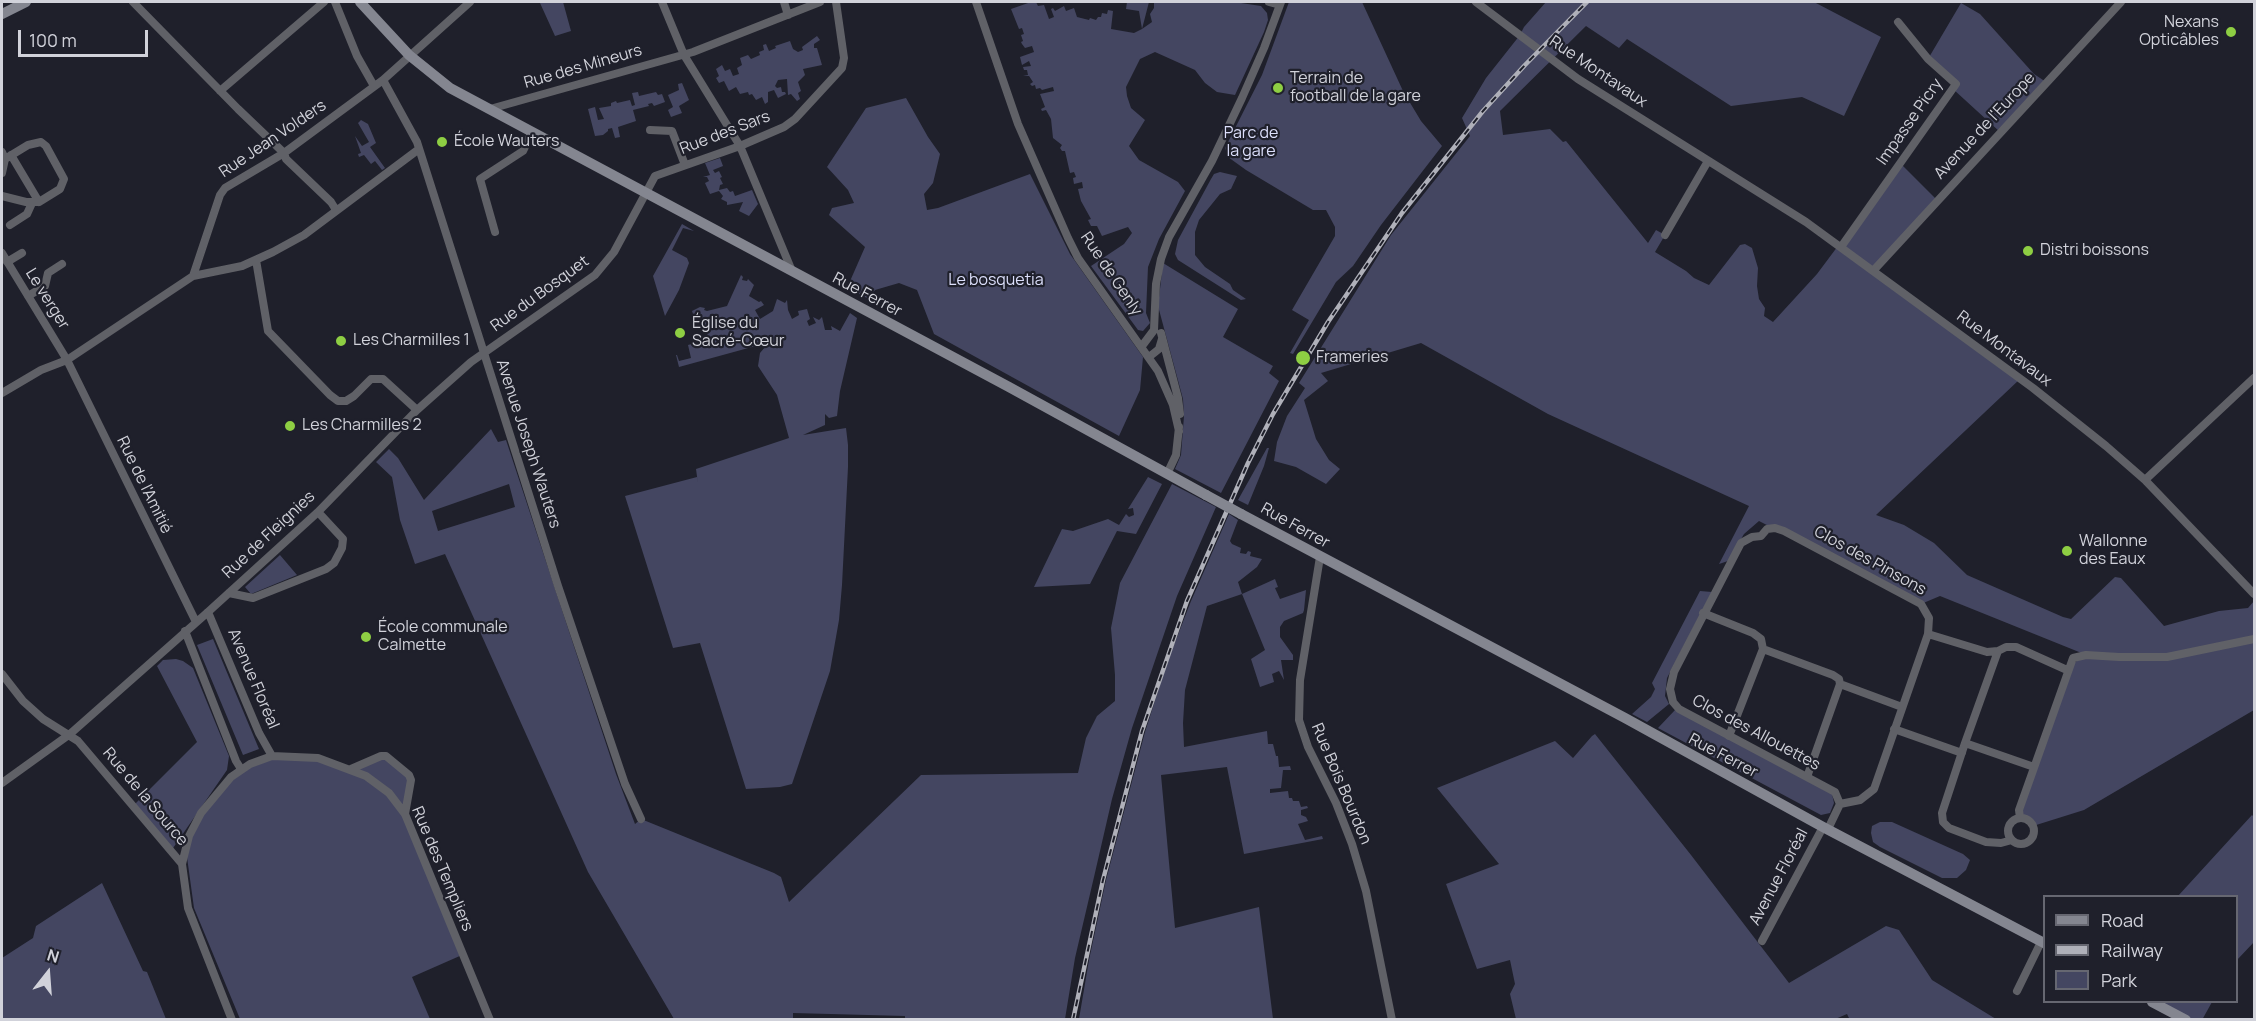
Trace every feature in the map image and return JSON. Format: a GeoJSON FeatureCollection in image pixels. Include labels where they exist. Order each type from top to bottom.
{"type":"FeatureCollection","features":[{"type":"Feature","properties":{"kind":"main road"},"geometry":{"type":"LineString","coordinates":[[2,14],[26,2]]}},
{"type":"Feature","properties":{"kind":"main road","name":"Rue Ferrer"},"geometry":{"type":"LineString","coordinates":[[360,2],[409,55],[439,81],[1320,557],[2043,943]]}},
{"type":"Feature","properties":{"kind":"main road"},"geometry":{"type":"LineString","coordinates":[[2154,1003],[2186,1020]]}},
{"type":"Feature","properties":{"kind":"street"},"geometry":{"type":"LineString","coordinates":[[133,2],[284,153],[286,159],[332,202],[336,210]]}},
{"type":"Feature","properties":{"kind":"street"},"geometry":{"type":"LineString","coordinates":[[220,91],[324,2]]}},
{"type":"Feature","properties":{"kind":"street"},"geometry":{"type":"LineString","coordinates":[[335,2],[357,56],[374,86]]}},
{"type":"Feature","properties":{"kind":"street","name":"Rue Jean Volders"},"geometry":{"type":"LineString","coordinates":[[193,276],[220,195],[234,182],[284,153],[383,80],[470,2]]}},
{"type":"Feature","properties":{"kind":"street"},"geometry":{"type":"LineString","coordinates":[[662,2],[684,55],[740,146],[792,271]]}},
{"type":"Feature","properties":{"kind":"street"},"geometry":{"type":"LineString","coordinates":[[784,2],[788,15]]}},
{"type":"Feature","properties":{"kind":"street","name":"Rue des Mineurs"},"geometry":{"type":"LineString","coordinates":[[490,109],[684,55],[820,2]]}},
{"type":"Feature","properties":{"kind":"street","name":"Rue des Sars"},"geometry":{"type":"LineString","coordinates":[[646,192],[655,176],[740,146],[784,127],[795,119],[842,68],[844,58],[836,2]]}},
{"type":"Feature","properties":{"kind":"street","name":"Rue de Genly"},"geometry":{"type":"LineString","coordinates":[[976,2],[1018,124],[1068,238],[1082,263],[1142,346],[1167,386],[1179,431]]}},
{"type":"Feature","properties":{"kind":"street"},"geometry":{"type":"LineString","coordinates":[[1142,346],[1154,330],[1156,284],[1161,259],[1169,237],[1216,150],[1253,74],[1281,3],[1269,2]]}},
{"type":"Feature","properties":{"kind":"street","name":"Rue Montavaux"},"geometry":{"type":"LineString","coordinates":[[1476,2],[1578,79],[1777,203],[1841,247],[2033,388],[2145,480],[2254,594]]}},
{"type":"Feature","properties":{"kind":"street","name":"Avenue de l'Europe"},"geometry":{"type":"LineString","coordinates":[[1873,271],[2121,2]]}},
{"type":"Feature","properties":{"kind":"street","name":"Impasse Picry"},"geometry":{"type":"LineString","coordinates":[[1841,247],[1956,84],[1928,58],[1898,22]]}},
{"type":"Feature","properties":{"kind":"street","name":"Avenue Joseph Wauters"},"geometry":{"type":"LineString","coordinates":[[383,80],[419,149],[603,721],[625,784],[641,819]]}},
{"type":"Feature","properties":{"kind":"street"},"geometry":{"type":"LineString","coordinates":[[650,130],[672,131],[685,165]]}},
{"type":"Feature","properties":{"kind":"street"},"geometry":{"type":"LineString","coordinates":[[495,231],[480,180],[523,151],[532,132]]}},
{"type":"Feature","properties":{"kind":"street"},"geometry":{"type":"LineString","coordinates":[[6,155],[35,142],[42,142],[64,179],[60,189],[35,203],[27,214],[10,225]]}},
{"type":"Feature","properties":{"kind":"street"},"geometry":{"type":"LineString","coordinates":[[2,393],[42,370],[68,360],[193,276],[242,266],[304,235],[419,149]]}},
{"type":"Feature","properties":{"kind":"street"},"geometry":{"type":"LineString","coordinates":[[2,173],[6,155]]}},
{"type":"Feature","properties":{"kind":"street"},"geometry":{"type":"LineString","coordinates":[[6,155],[35,203]]}},
{"type":"Feature","properties":{"kind":"street"},"geometry":{"type":"LineString","coordinates":[[1665,235],[1708,161]]}},
{"type":"Feature","properties":{"kind":"street","name":"Rue du Bosquet"},"geometry":{"type":"LineString","coordinates":[[484,353],[595,275],[605,265],[646,192]]}},
{"type":"Feature","properties":{"kind":"street"},"geometry":{"type":"LineString","coordinates":[[2,196],[35,203]]}},
{"type":"Feature","properties":{"kind":"street","name":"Le verger"},"geometry":{"type":"LineString","coordinates":[[2,253],[68,360]]}},
{"type":"Feature","properties":{"kind":"street"},"geometry":{"type":"LineString","coordinates":[[7,262],[22,253]]}},
{"type":"Feature","properties":{"kind":"street"},"geometry":{"type":"LineString","coordinates":[[256,260],[268,332],[330,395],[338,401],[346,401],[371,379],[383,379],[417,410]]}},
{"type":"Feature","properties":{"kind":"street"},"geometry":{"type":"LineString","coordinates":[[28,296],[45,285],[48,273],[62,264]]}},
{"type":"Feature","properties":{"kind":"street"},"geometry":{"type":"LineString","coordinates":[[1155,303],[1178,398],[1179,431],[1176,455],[1167,474]]}},
{"type":"Feature","properties":{"kind":"street"},"geometry":{"type":"LineString","coordinates":[[1149,357],[1159,349],[1162,343],[1161,333]]}},
{"type":"Feature","properties":{"kind":"street","name":"Rue de Fleignies"},"geometry":{"type":"LineString","coordinates":[[2,783],[70,734],[208,612],[318,512],[417,410],[484,353]]}},
{"type":"Feature","properties":{"kind":"street","name":"Rue de l'Amitié"},"geometry":{"type":"LineString","coordinates":[[68,360],[196,622]]}},
{"type":"Feature","properties":{"kind":"street"},"geometry":{"type":"LineString","coordinates":[[2145,480],[2254,378]]}},
{"type":"Feature","properties":{"kind":"street"},"geometry":{"type":"LineString","coordinates":[[229,593],[253,598],[326,569],[334,563],[342,548],[343,539],[318,512]]}},
{"type":"Feature","properties":{"kind":"street","name":"Clos des Pinsons"},"geometry":{"type":"LineString","coordinates":[[1719,585],[1741,543],[1752,537],[1761,536],[1767,529],[1775,528],[1921,604],[1929,618],[1928,634]]}},
{"type":"Feature","properties":{"kind":"street","name":"Rue Bois Bourdon"},"geometry":{"type":"LineString","coordinates":[[1320,557],[1300,680],[1299,720],[1308,747],[1336,802],[1352,844],[1366,891],[1392,1020]]}},
{"type":"Feature","properties":{"kind":"street","name":"Clos des Allouettes"},"geometry":{"type":"LineString","coordinates":[[1719,585],[1674,672],[1671,696],[1679,709],[1835,792],[1840,804]]}},
{"type":"Feature","properties":{"kind":"street","name":"Avenue Floréal"},"geometry":{"type":"LineString","coordinates":[[208,612],[259,733],[272,756]]}},
{"type":"Feature","properties":{"kind":"street"},"geometry":{"type":"LineString","coordinates":[[1703,613],[1753,633],[1761,639],[1763,649],[1729,736]]}},
{"type":"Feature","properties":{"kind":"street"},"geometry":{"type":"LineString","coordinates":[[185,631],[241,770]]}},
{"type":"Feature","properties":{"kind":"street"},"geometry":{"type":"LineString","coordinates":[[1826,828],[1840,804],[1860,800],[1872,792],[1928,634],[1987,652],[2016,647],[2067,670]]}},
{"type":"Feature","properties":{"kind":"street"},"geometry":{"type":"LineString","coordinates":[[2020,818],[2019,810],[2073,658],[2077,656],[2167,657],[2254,639]]}},
{"type":"Feature","properties":{"kind":"street"},"geometry":{"type":"LineString","coordinates":[[1763,649],[1839,679],[1840,684],[1807,777]]}},
{"type":"Feature","properties":{"kind":"street"},"geometry":{"type":"LineString","coordinates":[[1998,651],[1942,813],[1943,822],[1949,828],[1986,842],[2001,843],[2012,840],[2023,844],[2033,836],[2034,831],[2031,823],[2020,818]]}},
{"type":"Feature","properties":{"kind":"street","name":"Rue de la Source"},"geometry":{"type":"LineString","coordinates":[[2,674],[23,701],[78,741],[182,864],[188,908],[232,1020]]}},
{"type":"Feature","properties":{"kind":"street"},"geometry":{"type":"LineString","coordinates":[[1840,684],[1902,707]]}},
{"type":"Feature","properties":{"kind":"street"},"geometry":{"type":"LineString","coordinates":[[1894,729],[1962,753]]}},
{"type":"Feature","properties":{"kind":"street"},"geometry":{"type":"LineString","coordinates":[[1965,743],[2034,767]]}},
{"type":"Feature","properties":{"kind":"street","name":"Rue des Templiers"},"geometry":{"type":"LineString","coordinates":[[182,864],[189,836],[201,813],[220,789],[241,770],[260,760],[272,756],[318,758],[366,776],[388,793],[405,814],[490,1020]]}},
{"type":"Feature","properties":{"kind":"street"},"geometry":{"type":"LineString","coordinates":[[351,769],[386,756],[409,775],[411,780],[405,814]]}},
{"type":"Feature","properties":{"kind":"street"},"geometry":{"type":"LineString","coordinates":[[2012,840],[2008,833],[2010,825],[2020,818]]}},
{"type":"Feature","properties":{"kind":"street","name":"Avenue Floréal"},"geometry":{"type":"LineString","coordinates":[[1762,941],[1826,828]]}},
{"type":"Feature","properties":{"kind":"street"},"geometry":{"type":"LineString","coordinates":[[2017,991],[2043,943]]}},
{"type":"Feature","properties":{"kind":"green space"},"geometry":{"type":"Polygon","coordinates":[[[563,2],[571,31],[555,36],[540,3],[563,2]]]}},
{"type":"Feature","properties":{"kind":"green space"},"geometry":{"type":"Polygon","coordinates":[[[1036,2],[1038,6],[1044,5],[1049,19],[1054,17],[1051,9],[1055,11],[1064,6],[1066,11],[1074,8],[1077,17],[1089,20],[1090,18],[1096,20],[1101,17],[1102,13],[1107,14],[1108,10],[1113,11],[1111,29],[1134,33],[1152,22],[1150,14],[1154,8],[1154,2],[1241,3],[1261,6],[1267,13],[1268,20],[1264,32],[1235,95],[1217,92],[1205,83],[1195,70],[1155,52],[1140,59],[1126,87],[1131,108],[1145,120],[1129,146],[1139,160],[1178,182],[1185,191],[1159,239],[1148,267],[1146,313],[1150,323],[1143,331],[1138,330],[1091,266],[1124,244],[1132,233],[1128,227],[1102,236],[1097,226],[1091,226],[1088,220],[1091,219],[1081,201],[1078,189],[1083,188],[1082,182],[1074,184],[1073,178],[1076,177],[1074,172],[1070,173],[1065,151],[1062,151],[1060,148],[1062,145],[1053,138],[1051,119],[1046,110],[1041,109],[1045,107],[1040,94],[1054,91],[1053,87],[1036,89],[1035,85],[1030,84],[1033,82],[1029,76],[1023,76],[1028,75],[1027,70],[1023,67],[1031,66],[1029,61],[1022,65],[1020,57],[1034,52],[1032,46],[1025,48],[1022,44],[1021,35],[1024,34],[1022,28],[1019,29],[1011,9],[1036,2]]]}},
{"type":"Feature","properties":{"kind":"green space"},"geometry":{"type":"Polygon","coordinates":[[[1127,2],[1149,2],[1142,29],[1139,11],[1126,9],[1127,2]]]}},
{"type":"Feature","properties":{"kind":"green space","name":"Parc de la gare"},"geometry":{"type":"Polygon","coordinates":[[[1289,2],[1362,2],[1403,91],[1421,121],[1442,146],[1381,225],[1353,266],[1336,282],[1293,354],[1290,353],[1309,320],[1292,310],[1335,236],[1335,227],[1326,210],[1313,210],[1246,170],[1228,157],[1225,148],[1262,75],[1289,2]]]}},
{"type":"Feature","properties":{"kind":"green space"},"geometry":{"type":"Polygon","coordinates":[[[1546,2],[1814,2],[1881,37],[1844,116],[1802,97],[1731,106],[1627,39],[1619,48],[1586,26],[1500,111],[1503,135],[1550,129],[1563,142],[1566,141],[1648,243],[1656,230],[1665,235],[1655,252],[1694,278],[1709,285],[1740,245],[1745,244],[1752,248],[1758,268],[1759,299],[1765,308],[1764,316],[1773,322],[1817,274],[1900,163],[1937,200],[1873,271],[2020,379],[1876,515],[1904,525],[1934,543],[1967,575],[2071,619],[2115,577],[2121,578],[2164,626],[2219,611],[2248,608],[2254,601],[2254,710],[2084,810],[2033,826],[2027,820],[2020,818],[2067,670],[2084,654],[1940,596],[1921,604],[1759,521],[1744,534],[1728,561],[1719,564],[1749,506],[1548,414],[1421,343],[1321,373],[1328,381],[1304,400],[1316,439],[1329,460],[1340,469],[1326,484],[1296,467],[1274,461],[1277,442],[1287,416],[1305,388],[1299,383],[1391,235],[1470,136],[1462,118],[1486,78],[1546,2]]]}},
{"type":"Feature","properties":{"kind":"green space"},"geometry":{"type":"Polygon","coordinates":[[[1961,3],[1980,14],[2034,74],[2046,82],[2000,132],[1953,89],[1956,84],[1928,59],[1961,3]]]}},
{"type":"Feature","properties":{"kind":"green space"},"geometry":{"type":"Polygon","coordinates":[[[817,36],[820,40],[814,44],[814,48],[817,48],[822,65],[803,69],[805,75],[798,82],[801,91],[798,93],[800,99],[797,101],[791,94],[788,95],[787,79],[778,80],[775,86],[781,87],[782,92],[786,94],[778,98],[774,90],[768,92],[768,102],[765,104],[762,97],[756,100],[748,92],[740,94],[736,87],[729,91],[724,81],[719,83],[716,78],[719,76],[716,69],[722,65],[725,71],[730,69],[733,76],[739,74],[737,68],[742,65],[740,58],[748,55],[751,59],[760,55],[759,52],[764,50],[763,45],[766,44],[769,51],[776,48],[775,46],[790,41],[793,49],[798,52],[817,36]]]}},
{"type":"Feature","properties":{"kind":"green space"},"geometry":{"type":"Polygon","coordinates":[[[682,83],[689,100],[679,106],[682,113],[671,117],[668,110],[673,107],[668,95],[679,90],[678,84],[682,83]]]}},
{"type":"Feature","properties":{"kind":"green space"},"geometry":{"type":"Polygon","coordinates":[[[638,92],[639,96],[656,92],[658,95],[662,94],[665,102],[654,106],[652,103],[648,104],[649,106],[633,110],[636,121],[618,127],[620,137],[615,138],[612,128],[603,135],[595,136],[588,109],[595,107],[598,120],[604,119],[599,108],[611,106],[611,103],[616,101],[617,103],[630,100],[632,106],[635,105],[632,93],[638,92]]]}},
{"type":"Feature","properties":{"kind":"green space","name":"Le bosquetia"},"geometry":{"type":"Polygon","coordinates":[[[906,98],[940,154],[933,183],[924,194],[927,210],[1030,174],[1070,254],[1143,357],[1140,390],[1119,436],[934,334],[917,290],[899,283],[875,290],[869,299],[847,288],[865,247],[829,215],[832,208],[854,203],[848,190],[827,167],[866,108],[906,98]]]}},
{"type":"Feature","properties":{"kind":"green space"},"geometry":{"type":"Polygon","coordinates":[[[361,120],[368,124],[376,143],[370,147],[385,168],[382,170],[375,161],[371,164],[364,155],[359,157],[358,154],[361,153],[355,136],[362,146],[369,142],[358,123],[361,120]]]}},
{"type":"Feature","properties":{"kind":"green space"},"geometry":{"type":"Polygon","coordinates":[[[720,158],[723,166],[713,170],[715,173],[719,171],[722,177],[720,178],[723,184],[720,185],[719,190],[727,188],[730,192],[733,191],[735,196],[752,190],[758,204],[749,216],[739,211],[743,202],[727,205],[727,202],[721,199],[723,196],[719,191],[710,194],[705,183],[709,181],[707,177],[703,177],[710,175],[705,163],[720,158]]]}},
{"type":"Feature","properties":{"kind":"green space"},"geometry":{"type":"Polygon","coordinates":[[[1220,172],[1237,176],[1231,189],[1220,194],[1199,220],[1195,232],[1195,255],[1205,267],[1230,284],[1233,290],[1246,299],[1241,300],[1178,260],[1175,254],[1178,240],[1211,179],[1214,174],[1220,172]]]}},
{"type":"Feature","properties":{"kind":"green space"},"geometry":{"type":"Polygon","coordinates":[[[682,224],[694,231],[683,228],[672,250],[687,258],[689,263],[679,290],[665,316],[653,276],[682,224]]]}},
{"type":"Feature","properties":{"kind":"green space"},"geometry":{"type":"Polygon","coordinates":[[[1163,263],[1238,309],[1223,337],[1273,366],[1269,373],[1279,381],[1221,493],[1175,469],[1181,455],[1184,416],[1183,399],[1158,306],[1163,263]]]}},
{"type":"Feature","properties":{"kind":"green space"},"geometry":{"type":"Polygon","coordinates":[[[741,275],[742,280],[747,281],[748,279],[754,285],[749,296],[761,301],[764,305],[755,310],[760,319],[773,311],[777,299],[785,303],[787,300],[792,319],[799,315],[798,311],[807,309],[810,319],[807,321],[809,326],[816,323],[813,317],[819,320],[822,317],[825,330],[832,330],[831,326],[840,331],[850,313],[857,318],[840,391],[837,416],[829,418],[825,414],[825,425],[803,435],[846,428],[848,445],[842,585],[839,620],[830,671],[792,784],[746,789],[700,643],[673,648],[625,496],[697,477],[698,484],[696,469],[789,438],[777,395],[758,366],[760,353],[765,347],[763,344],[679,367],[676,355],[679,361],[691,358],[688,345],[695,343],[694,340],[708,336],[700,313],[693,314],[692,311],[700,307],[707,311],[727,306],[741,275]]]}},
{"type":"Feature","properties":{"kind":"green space"},"geometry":{"type":"Polygon","coordinates":[[[491,429],[498,442],[506,440],[616,774],[635,824],[641,819],[774,873],[781,877],[789,902],[921,775],[1078,773],[1086,738],[1097,716],[1115,701],[1111,628],[1120,583],[1172,484],[1216,507],[1177,596],[1132,728],[1112,799],[1075,958],[1065,1019],[905,1020],[905,1016],[793,1013],[793,1019],[674,1019],[588,872],[445,554],[415,564],[400,520],[392,477],[376,462],[389,449],[398,458],[424,500],[491,429]],[[509,484],[432,511],[438,531],[515,507],[509,484]]]}},
{"type":"Feature","properties":{"kind":"green space"},"geometry":{"type":"Polygon","coordinates":[[[1269,448],[1264,466],[1248,505],[1238,500],[1269,448]]]}},
{"type":"Feature","properties":{"kind":"green space"},"geometry":{"type":"Polygon","coordinates":[[[1148,477],[1162,484],[1136,534],[1117,531],[1090,584],[1034,587],[1062,529],[1073,531],[1108,519],[1119,525],[1126,514],[1129,517],[1134,515],[1133,508],[1128,509],[1148,477]]]}},
{"type":"Feature","properties":{"kind":"green space"},"geometry":{"type":"Polygon","coordinates":[[[1229,514],[1238,520],[1230,541],[1232,544],[1241,548],[1240,553],[1246,554],[1248,551],[1251,552],[1250,556],[1262,559],[1257,567],[1238,582],[1242,594],[1207,606],[1185,690],[1184,747],[1267,731],[1268,744],[1273,744],[1276,756],[1278,756],[1279,767],[1290,766],[1291,770],[1283,770],[1281,788],[1270,789],[1270,793],[1288,791],[1289,798],[1299,801],[1301,807],[1307,806],[1308,808],[1301,810],[1301,815],[1308,821],[1298,824],[1305,840],[1322,836],[1323,839],[1244,854],[1227,767],[1161,775],[1175,928],[1259,907],[1273,1019],[1079,1019],[1106,880],[1145,732],[1167,663],[1229,514]]]}},
{"type":"Feature","properties":{"kind":"green space"},"geometry":{"type":"Polygon","coordinates":[[[280,555],[297,575],[251,594],[245,587],[280,555]]]}},
{"type":"Feature","properties":{"kind":"green space"},"geometry":{"type":"Polygon","coordinates":[[[1275,579],[1278,587],[1275,588],[1280,599],[1306,590],[1303,613],[1284,621],[1280,627],[1280,637],[1293,655],[1293,660],[1281,660],[1284,680],[1279,671],[1272,674],[1274,682],[1260,687],[1251,659],[1265,650],[1242,594],[1275,579]]]}},
{"type":"Feature","properties":{"kind":"green space"},"geometry":{"type":"Polygon","coordinates":[[[1700,591],[1712,592],[1667,678],[1665,696],[1669,704],[1647,722],[1632,714],[1651,697],[1655,689],[1652,683],[1700,591]]]}},
{"type":"Feature","properties":{"kind":"green space"},"geometry":{"type":"Polygon","coordinates":[[[213,639],[259,749],[243,755],[197,645],[213,639]]]}},
{"type":"Feature","properties":{"kind":"green space"},"geometry":{"type":"Polygon","coordinates":[[[176,659],[193,668],[229,756],[227,770],[171,851],[133,806],[197,742],[157,666],[163,660],[176,659]]]}},
{"type":"Feature","properties":{"kind":"green space"},"geometry":{"type":"Polygon","coordinates":[[[1675,710],[1832,794],[1834,803],[1830,813],[1821,815],[1658,728],[1675,710]]]}},
{"type":"Feature","properties":{"kind":"green space"},"geometry":{"type":"Polygon","coordinates":[[[1595,734],[1789,983],[1886,926],[1899,930],[1932,980],[1996,1019],[1850,1020],[1847,1014],[1833,1020],[1516,1019],[1510,994],[1515,984],[1510,960],[1477,969],[1446,884],[1499,864],[1437,788],[1555,741],[1573,758],[1595,734]]]}},
{"type":"Feature","properties":{"kind":"green space"},"geometry":{"type":"Polygon","coordinates":[[[381,756],[409,775],[405,814],[462,955],[412,977],[430,1019],[240,1019],[194,908],[186,850],[189,836],[220,789],[260,760],[318,758],[351,769],[381,756]]]}},
{"type":"Feature","properties":{"kind":"green space"},"geometry":{"type":"Polygon","coordinates":[[[2252,815],[2254,817],[2254,942],[2238,959],[2238,895],[2179,895],[2252,815]]]}},
{"type":"Feature","properties":{"kind":"green space"},"geometry":{"type":"Polygon","coordinates":[[[1880,822],[1892,822],[1963,854],[1970,860],[1966,870],[1957,878],[1942,878],[1880,847],[1873,842],[1871,833],[1872,826],[1880,822]]]}},
{"type":"Feature","properties":{"kind":"green space"},"geometry":{"type":"Polygon","coordinates":[[[102,883],[143,971],[147,972],[166,1019],[2,1019],[2,958],[33,938],[36,926],[102,883]]]}},
{"type":"Feature","properties":{"kind":"green space"},"geometry":{"type":"Polygon","coordinates":[[[2154,1003],[2211,1003],[2202,1020],[2186,1019],[2154,1003]]]}},
{"type":"Feature","properties":{"kind":"railway"},"geometry":{"type":"LineString","coordinates":[[1073,1020],[1103,880],[1142,731],[1187,601],[1248,463],[1273,414],[1328,322],[1402,213],[1483,111],[1587,2]]}},
{"type":"Feature","properties":{"kind":"place","name":"Nexans Opticâbles"},"geometry":{"type":"Point","coordinates":[2231,32]}},
{"type":"Feature","properties":{"kind":"place","name":"Terrain de football de la gare"},"geometry":{"type":"Point","coordinates":[1278,88]}},
{"type":"Feature","properties":{"kind":"place","name":"École Wauters"},"geometry":{"type":"Point","coordinates":[442,142]}},
{"type":"Feature","properties":{"kind":"place","name":"Distri boissons"},"geometry":{"type":"Point","coordinates":[2028,251]}},
{"type":"Feature","properties":{"kind":"place","name":"Église du Sacré-Cœur"},"geometry":{"type":"Point","coordinates":[680,333]}},
{"type":"Feature","properties":{"kind":"place","name":"Les Charmilles 1"},"geometry":{"type":"Point","coordinates":[341,341]}},
{"type":"Feature","properties":{"kind":"place","name":"Frameries"},"geometry":{"type":"Point","coordinates":[1303,358]}},
{"type":"Feature","properties":{"kind":"place","name":"Les Charmilles 2"},"geometry":{"type":"Point","coordinates":[290,426]}},
{"type":"Feature","properties":{"kind":"place","name":"Wallonne des Eaux"},"geometry":{"type":"Point","coordinates":[2067,551]}},
{"type":"Feature","properties":{"kind":"place","name":"École communale Calmette"},"geometry":{"type":"Point","coordinates":[366,637]}}]}
